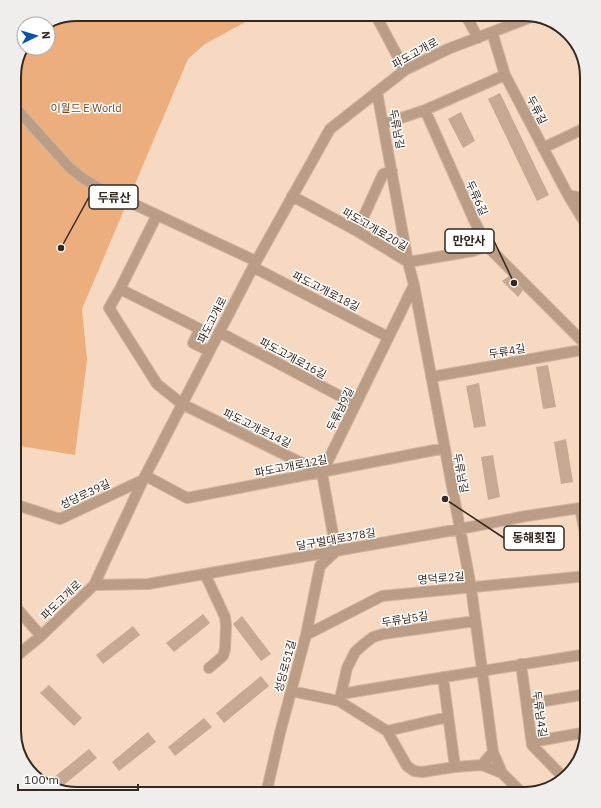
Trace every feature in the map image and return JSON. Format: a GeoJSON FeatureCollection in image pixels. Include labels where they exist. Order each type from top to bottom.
{"type":"FeatureCollection","features":[{"type":"Feature","properties":{"kind":"street"},"geometry":{"type":"LineString","coordinates":[[379,21],[405,70]]}},
{"type":"Feature","properties":{"kind":"street"},"geometry":{"type":"LineString","coordinates":[[469,21],[478,38]]}},
{"type":"Feature","properties":{"kind":"street","name":"파도고개로"},"geometry":{"type":"LineString","coordinates":[[21,652],[41,636],[94,585],[145,478],[254,264],[330,129],[405,70],[448,49],[521,21]]}},
{"type":"Feature","properties":{"kind":"street","name":"두류길"},"geometry":{"type":"LineString","coordinates":[[492,32],[505,75],[568,196],[580,215]]}},
{"type":"Feature","properties":{"kind":"street"},"geometry":{"type":"LineString","coordinates":[[383,124],[425,110],[505,75]]}},
{"type":"Feature","properties":{"kind":"street","name":"두류남길"},"geometry":{"type":"LineString","coordinates":[[378,92],[408,262],[414,285],[471,587],[493,752],[502,773],[516,787]]}},
{"type":"Feature","properties":{"kind":"street","name":"두류6길"},"geometry":{"type":"LineString","coordinates":[[425,110],[474,220],[488,246],[580,339]]}},
{"type":"Feature","properties":{"kind":"street","name":"파도고개로18길"},"geometry":{"type":"LineString","coordinates":[[21,114],[69,167],[97,187],[157,215],[254,264],[388,337]]}},
{"type":"Feature","properties":{"kind":"street"},"geometry":{"type":"LineString","coordinates":[[543,148],[580,130]]}},
{"type":"Feature","properties":{"kind":"street"},"geometry":{"type":"LineString","coordinates":[[357,231],[383,174],[392,171]]}},
{"type":"Feature","properties":{"kind":"street","name":"파도고개로20길"},"geometry":{"type":"LineString","coordinates":[[292,196],[357,231],[408,262],[473,251],[488,246]]}},
{"type":"Feature","properties":{"kind":"street"},"geometry":{"type":"LineString","coordinates":[[568,196],[580,198]]}},
{"type":"Feature","properties":{"kind":"street"},"geometry":{"type":"LineString","coordinates":[[157,215],[120,289],[200,329],[193,343],[209,352]]}},
{"type":"Feature","properties":{"kind":"street","name":"두류남9길"},"geometry":{"type":"LineString","coordinates":[[322,473],[414,285]]}},
{"type":"Feature","properties":{"kind":"street","name":"파도고개로14길"},"geometry":{"type":"LineString","coordinates":[[120,289],[109,308],[157,384],[182,404],[322,473]]}},
{"type":"Feature","properties":{"kind":"street","name":"파도고개로16길"},"geometry":{"type":"LineString","coordinates":[[219,332],[355,404]]}},
{"type":"Feature","properties":{"kind":"street","name":"두류4길"},"geometry":{"type":"LineString","coordinates":[[431,377],[580,350]]}},
{"type":"Feature","properties":{"kind":"street","name":"파도고개로12길"},"geometry":{"type":"LineString","coordinates":[[145,478],[187,498],[445,448]]}},
{"type":"Feature","properties":{"kind":"street"},"geometry":{"type":"LineString","coordinates":[[322,473],[336,551]]}},
{"type":"Feature","properties":{"kind":"street","name":"성당로39길"},"geometry":{"type":"LineString","coordinates":[[21,506],[60,519],[145,478]]}},
{"type":"Feature","properties":{"kind":"street","name":"달구벌대로378길"},"geometry":{"type":"LineString","coordinates":[[94,585],[148,584],[526,516],[580,509]]}},
{"type":"Feature","properties":{"kind":"street","name":"성당로51길"},"geometry":{"type":"LineString","coordinates":[[268,787],[280,733],[306,635],[320,566],[336,551]]}},
{"type":"Feature","properties":{"kind":"street"},"geometry":{"type":"LineString","coordinates":[[205,574],[225,617],[226,626],[224,654],[208,668]]}},
{"type":"Feature","properties":{"kind":"street","name":"명덕로2길"},"geometry":{"type":"LineString","coordinates":[[306,635],[382,596],[580,577]]}},
{"type":"Feature","properties":{"kind":"street"},"geometry":{"type":"LineString","coordinates":[[21,613],[41,636]]}},
{"type":"Feature","properties":{"kind":"street","name":"두류남5길"},"geometry":{"type":"LineString","coordinates":[[340,698],[347,668],[355,652],[373,637],[383,634],[475,621]]}},
{"type":"Feature","properties":{"kind":"street"},"geometry":{"type":"LineString","coordinates":[[291,691],[340,698],[443,677],[580,655]]}},
{"type":"Feature","properties":{"kind":"street","name":"두류남4길"},"geometry":{"type":"LineString","coordinates":[[521,664],[532,745],[560,774]]}},
{"type":"Feature","properties":{"kind":"street"},"geometry":{"type":"LineString","coordinates":[[443,677],[455,767]]}},
{"type":"Feature","properties":{"kind":"street"},"geometry":{"type":"LineString","coordinates":[[527,704],[580,695]]}},
{"type":"Feature","properties":{"kind":"street"},"geometry":{"type":"LineString","coordinates":[[340,698],[387,731],[408,766],[414,771],[422,772],[482,764],[502,773]]}},
{"type":"Feature","properties":{"kind":"street"},"geometry":{"type":"LineString","coordinates":[[387,731],[448,718]]}},
{"type":"Feature","properties":{"kind":"street"},"geometry":{"type":"LineString","coordinates":[[532,742],[580,733]]}},
{"type":"Feature","properties":{"kind":"street"},"geometry":{"type":"LineString","coordinates":[[482,764],[493,752]]}},
{"type":"Feature","properties":{"kind":"green space","name":"이월드 E World"},"geometry":{"type":"Polygon","coordinates":[[[247,21],[205,44],[188,59],[82,309],[87,360],[75,455],[21,446],[21,73],[25,56],[56,56],[56,25],[66,22],[247,21]]]}},
{"type":"Feature","properties":{"kind":"building"},"geometry":{"type":"Polygon","coordinates":[[[500,93],[549,195],[537,201],[488,99],[500,93]]]}},
{"type":"Feature","properties":{"kind":"building"},"geometry":{"type":"Polygon","coordinates":[[[461,112],[475,141],[463,148],[448,119],[461,112]]]}},
{"type":"Feature","properties":{"kind":"building"},"geometry":{"type":"Polygon","coordinates":[[[513,273],[527,285],[518,297],[502,281],[513,273]]]}},
{"type":"Feature","properties":{"kind":"building"},"geometry":{"type":"Polygon","coordinates":[[[548,365],[556,407],[543,409],[536,367],[548,365]]]}},
{"type":"Feature","properties":{"kind":"building"},"geometry":{"type":"Polygon","coordinates":[[[479,383],[486,426],[474,428],[466,386],[479,383]]]}},
{"type":"Feature","properties":{"kind":"building"},"geometry":{"type":"Polygon","coordinates":[[[566,439],[573,482],[561,484],[554,442],[566,439]]]}},
{"type":"Feature","properties":{"kind":"building"},"geometry":{"type":"Polygon","coordinates":[[[493,455],[500,497],[488,500],[481,457],[493,455]]]}},
{"type":"Feature","properties":{"kind":"building"},"geometry":{"type":"Polygon","coordinates":[[[203,614],[210,623],[174,652],[166,643],[203,614]]]}},
{"type":"Feature","properties":{"kind":"building"},"geometry":{"type":"Polygon","coordinates":[[[242,616],[271,654],[261,661],[233,624],[242,616]]]}},
{"type":"Feature","properties":{"kind":"building"},"geometry":{"type":"Polygon","coordinates":[[[133,626],[140,635],[103,664],[96,655],[133,626]]]}},
{"type":"Feature","properties":{"kind":"building"},"geometry":{"type":"Polygon","coordinates":[[[261,676],[269,686],[224,723],[216,713],[261,676]]]}},
{"type":"Feature","properties":{"kind":"building"},"geometry":{"type":"Polygon","coordinates":[[[49,685],[82,718],[74,726],[40,693],[49,685]]]}},
{"type":"Feature","properties":{"kind":"building"},"geometry":{"type":"Polygon","coordinates":[[[204,718],[212,727],[175,756],[168,747],[204,718]]]}},
{"type":"Feature","properties":{"kind":"building"},"geometry":{"type":"Polygon","coordinates":[[[148,732],[156,742],[119,771],[112,762],[148,732]]]}},
{"type":"Feature","properties":{"kind":"building"},"geometry":{"type":"Polygon","coordinates":[[[89,749],[97,758],[63,785],[57,783],[53,778],[89,749]]]}},
{"type":"Feature","properties":{"kind":"place","name":"두류산"},"geometry":{"type":"Point","coordinates":[61,248]}},
{"type":"Feature","properties":{"kind":"place","name":"만안사"},"geometry":{"type":"Point","coordinates":[514,283]}},
{"type":"Feature","properties":{"kind":"place","name":"동해횟집"},"geometry":{"type":"Point","coordinates":[445,499]}}]}
